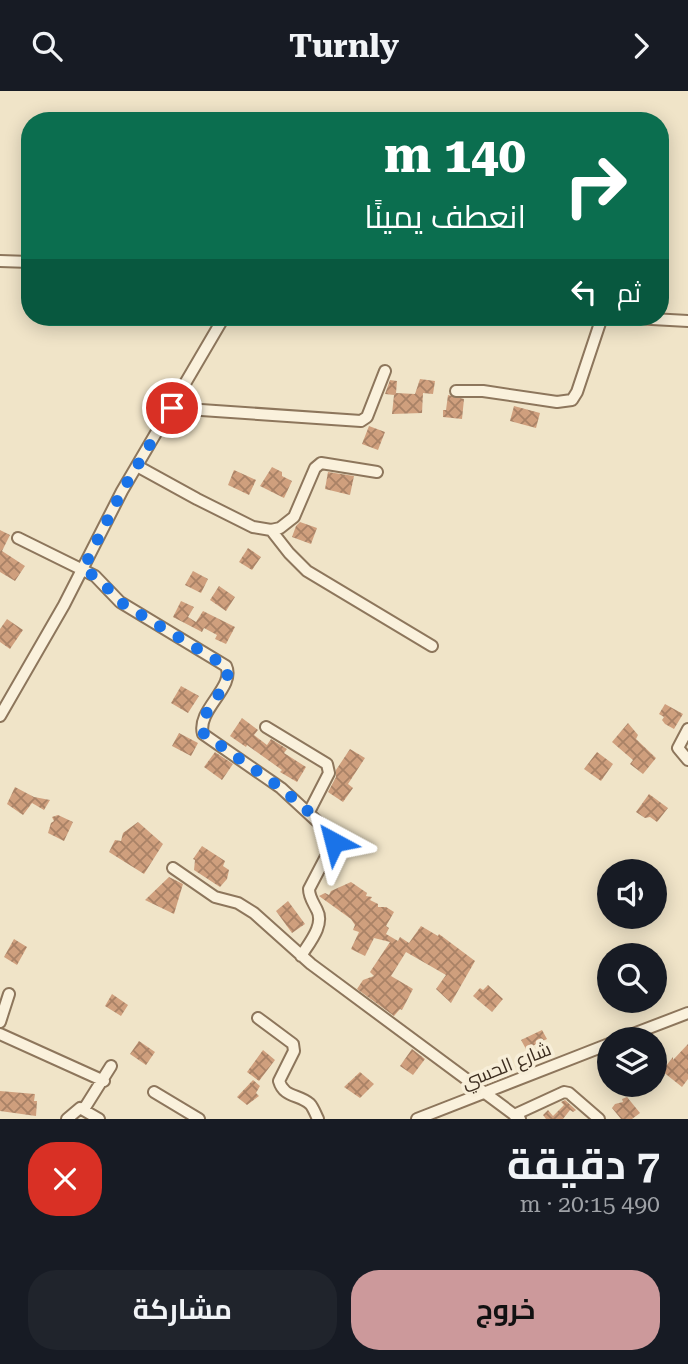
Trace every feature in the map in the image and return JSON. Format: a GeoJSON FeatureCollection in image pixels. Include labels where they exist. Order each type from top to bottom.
{"type":"FeatureCollection","features":[{"type":"Feature","properties":{"kind":"street"},"geometry":{"type":"LineString","coordinates":[[0,261],[21,262]]}},
{"type":"Feature","properties":{"kind":"street"},"geometry":{"type":"LineString","coordinates":[[669,320],[688,321]]}},
{"type":"Feature","properties":{"kind":"street"},"geometry":{"type":"LineString","coordinates":[[0,716],[83,569],[108,516],[219,326]]}},
{"type":"Feature","properties":{"kind":"street"},"geometry":{"type":"LineString","coordinates":[[456,391],[483,391],[558,402],[572,400],[599,326]]}},
{"type":"Feature","properties":{"kind":"street"},"geometry":{"type":"LineString","coordinates":[[172,408],[361,421],[367,417],[385,371]]}},
{"type":"Feature","properties":{"kind":"street"},"geometry":{"type":"LineString","coordinates":[[137,465],[253,527],[271,530],[280,528],[294,517],[318,464],[326,462],[377,472]]}},
{"type":"Feature","properties":{"kind":"street"},"geometry":{"type":"LineString","coordinates":[[271,530],[307,571],[432,646]]}},
{"type":"Feature","properties":{"kind":"street"},"geometry":{"type":"LineString","coordinates":[[18,538],[83,569],[100,580],[120,602],[226,666],[228,677],[202,721],[204,734],[265,776],[330,830],[334,839],[309,889],[320,920],[301,956]]}},
{"type":"Feature","properties":{"kind":"street"},"geometry":{"type":"LineString","coordinates":[[266,727],[327,764],[329,773],[309,812]]}},
{"type":"Feature","properties":{"kind":"street"},"geometry":{"type":"LineString","coordinates":[[688,729],[678,748],[688,759]]}},
{"type":"Feature","properties":{"kind":"street"},"geometry":{"type":"LineString","coordinates":[[173,868],[215,897],[238,903],[254,913],[301,956],[517,1117],[564,1092],[569,1093],[600,1119]]}},
{"type":"Feature","properties":{"kind":"street"},"geometry":{"type":"LineString","coordinates":[[0,1021],[9,994]]}},
{"type":"Feature","properties":{"kind":"street"},"geometry":{"type":"LineString","coordinates":[[651,1027],[688,1013]]}},
{"type":"Feature","properties":{"kind":"street"},"geometry":{"type":"LineString","coordinates":[[258,1018],[293,1044],[294,1051],[279,1081],[280,1086],[293,1097],[310,1104],[318,1119]]}},
{"type":"Feature","properties":{"kind":"street"},"geometry":{"type":"LineString","coordinates":[[0,1034],[104,1080]]}},
{"type":"Feature","properties":{"kind":"street","name":"شارع الحسي"},"geometry":{"type":"LineString","coordinates":[[417,1119],[597,1049]]}},
{"type":"Feature","properties":{"kind":"street"},"geometry":{"type":"LineString","coordinates":[[85,1109],[111,1066]]}},
{"type":"Feature","properties":{"kind":"street"},"geometry":{"type":"LineString","coordinates":[[155,1092],[199,1119]]}},
{"type":"Feature","properties":{"kind":"street"},"geometry":{"type":"LineString","coordinates":[[67,1119],[76,1109],[85,1109],[99,1119]]}},
{"type":"Feature","properties":{"kind":"building"},"geometry":{"type":"Polygon","coordinates":[[[420,379],[435,381],[433,394],[423,393],[422,413],[392,414],[394,395],[385,394],[390,380],[397,381],[396,393],[415,394],[420,379]]]}},
{"type":"Feature","properties":{"kind":"building"},"geometry":{"type":"Polygon","coordinates":[[[448,395],[464,399],[462,419],[443,417],[448,395]]]}},
{"type":"Feature","properties":{"kind":"building"},"geometry":{"type":"Polygon","coordinates":[[[514,406],[540,413],[536,428],[510,421],[514,406]]]}},
{"type":"Feature","properties":{"kind":"building"},"geometry":{"type":"Polygon","coordinates":[[[369,426],[385,432],[378,450],[362,444],[369,426]]]}},
{"type":"Feature","properties":{"kind":"building"},"geometry":{"type":"Polygon","coordinates":[[[272,467],[292,481],[284,498],[260,486],[272,467]]]}},
{"type":"Feature","properties":{"kind":"building"},"geometry":{"type":"Polygon","coordinates":[[[234,470],[256,480],[249,495],[228,485],[234,470]]]}},
{"type":"Feature","properties":{"kind":"building"},"geometry":{"type":"Polygon","coordinates":[[[328,472],[354,476],[350,495],[325,489],[328,472]]]}},
{"type":"Feature","properties":{"kind":"building"},"geometry":{"type":"Polygon","coordinates":[[[300,522],[317,528],[311,544],[292,537],[300,522]]]}},
{"type":"Feature","properties":{"kind":"building"},"geometry":{"type":"Polygon","coordinates":[[[0,530],[10,535],[2,551],[25,566],[15,581],[0,572],[0,530]]]}},
{"type":"Feature","properties":{"kind":"building"},"geometry":{"type":"Polygon","coordinates":[[[248,548],[261,557],[252,570],[239,562],[248,548]]]}},
{"type":"Feature","properties":{"kind":"building"},"geometry":{"type":"Polygon","coordinates":[[[193,571],[208,579],[201,593],[185,585],[193,571]]]}},
{"type":"Feature","properties":{"kind":"building"},"geometry":{"type":"Polygon","coordinates":[[[219,586],[235,597],[226,611],[210,600],[219,586]]]}},
{"type":"Feature","properties":{"kind":"building"},"geometry":{"type":"Polygon","coordinates":[[[181,601],[194,607],[188,617],[196,622],[203,611],[235,627],[226,644],[215,639],[217,635],[204,628],[202,632],[173,617],[181,601]]]}},
{"type":"Feature","properties":{"kind":"building"},"geometry":{"type":"Polygon","coordinates":[[[7,619],[23,630],[10,649],[0,642],[0,629],[7,619]]]}},
{"type":"Feature","properties":{"kind":"building"},"geometry":{"type":"Polygon","coordinates":[[[181,686],[199,696],[188,713],[171,703],[181,686]]]}},
{"type":"Feature","properties":{"kind":"building"},"geometry":{"type":"Polygon","coordinates":[[[665,704],[683,714],[674,729],[665,724],[662,720],[664,717],[659,714],[665,704]]]}},
{"type":"Feature","properties":{"kind":"building"},"geometry":{"type":"Polygon","coordinates":[[[242,718],[258,730],[254,735],[267,745],[271,739],[287,749],[284,753],[306,767],[297,782],[247,745],[246,747],[230,736],[242,718]]]}},
{"type":"Feature","properties":{"kind":"building"},"geometry":{"type":"Polygon","coordinates":[[[628,723],[638,735],[636,739],[656,758],[643,774],[630,764],[633,760],[612,742],[628,723]]]}},
{"type":"Feature","properties":{"kind":"building"},"geometry":{"type":"Polygon","coordinates":[[[179,733],[198,743],[191,756],[172,746],[179,733]]]}},
{"type":"Feature","properties":{"kind":"building"},"geometry":{"type":"Polygon","coordinates":[[[350,749],[365,758],[348,784],[353,788],[343,802],[328,792],[336,777],[336,770],[350,749]]]}},
{"type":"Feature","properties":{"kind":"building"},"geometry":{"type":"Polygon","coordinates":[[[215,752],[233,764],[222,780],[204,767],[215,752]]]}},
{"type":"Feature","properties":{"kind":"building"},"geometry":{"type":"Polygon","coordinates":[[[597,752],[613,764],[601,781],[584,769],[597,752]]]}},
{"type":"Feature","properties":{"kind":"building"},"geometry":{"type":"Polygon","coordinates":[[[15,787],[34,797],[50,800],[44,810],[32,803],[23,815],[7,804],[15,787]]]}},
{"type":"Feature","properties":{"kind":"building"},"geometry":{"type":"Polygon","coordinates":[[[649,794],[668,808],[657,822],[636,812],[649,794]]]}},
{"type":"Feature","properties":{"kind":"building"},"geometry":{"type":"Polygon","coordinates":[[[58,815],[73,822],[64,841],[48,833],[54,821],[52,817],[58,815]]]}},
{"type":"Feature","properties":{"kind":"building"},"geometry":{"type":"Polygon","coordinates":[[[138,822],[163,844],[144,874],[109,852],[115,840],[121,841],[123,833],[138,822]]]}},
{"type":"Feature","properties":{"kind":"building"},"geometry":{"type":"Polygon","coordinates":[[[202,846],[225,861],[223,866],[229,870],[227,879],[220,887],[194,870],[193,859],[202,846]]]}},
{"type":"Feature","properties":{"kind":"building"},"geometry":{"type":"Polygon","coordinates":[[[169,877],[183,884],[174,914],[145,900],[169,877]]]}},
{"type":"Feature","properties":{"kind":"building"},"geometry":{"type":"Polygon","coordinates":[[[351,882],[367,893],[366,896],[372,897],[370,900],[378,904],[378,907],[386,907],[394,912],[386,926],[389,928],[386,934],[398,941],[400,937],[409,943],[421,926],[438,936],[439,934],[475,961],[451,1003],[436,989],[446,975],[406,952],[391,976],[413,989],[402,1010],[394,1016],[357,989],[363,980],[374,976],[370,972],[390,942],[374,938],[365,956],[351,949],[359,932],[353,930],[355,925],[351,919],[319,896],[325,893],[329,895],[331,891],[351,882]]]}},
{"type":"Feature","properties":{"kind":"building"},"geometry":{"type":"Polygon","coordinates":[[[288,901],[305,924],[292,933],[276,911],[288,901]]]}},
{"type":"Feature","properties":{"kind":"building"},"geometry":{"type":"Polygon","coordinates":[[[14,939],[27,947],[17,965],[4,957],[14,939]]]}},
{"type":"Feature","properties":{"kind":"building"},"geometry":{"type":"Polygon","coordinates":[[[488,985],[503,999],[492,1012],[473,996],[480,988],[483,990],[488,985]]]}},
{"type":"Feature","properties":{"kind":"building"},"geometry":{"type":"Polygon","coordinates":[[[112,994],[128,1005],[121,1016],[105,1006],[112,994]]]}},
{"type":"Feature","properties":{"kind":"building"},"geometry":{"type":"Polygon","coordinates":[[[542,1030],[547,1039],[526,1049],[521,1040],[542,1030]]]}},
{"type":"Feature","properties":{"kind":"building"},"geometry":{"type":"Polygon","coordinates":[[[139,1041],[155,1052],[146,1065],[130,1054],[139,1041]]]}},
{"type":"Feature","properties":{"kind":"building"},"geometry":{"type":"Polygon","coordinates":[[[688,1044],[688,1079],[682,1087],[667,1075],[667,1065],[673,1057],[673,1060],[688,1044]]]}},
{"type":"Feature","properties":{"kind":"building"},"geometry":{"type":"Polygon","coordinates":[[[412,1049],[425,1059],[413,1075],[400,1066],[412,1049]]]}},
{"type":"Feature","properties":{"kind":"building"},"geometry":{"type":"Polygon","coordinates":[[[263,1050],[275,1060],[259,1081],[247,1072],[263,1050]]]}},
{"type":"Feature","properties":{"kind":"building"},"geometry":{"type":"Polygon","coordinates":[[[360,1072],[374,1084],[360,1098],[344,1087],[360,1072]]]}},
{"type":"Feature","properties":{"kind":"building"},"geometry":{"type":"Polygon","coordinates":[[[253,1080],[260,1086],[256,1093],[259,1096],[247,1105],[237,1097],[253,1080]]]}},
{"type":"Feature","properties":{"kind":"building"},"geometry":{"type":"Polygon","coordinates":[[[0,1091],[35,1094],[36,1116],[0,1111],[0,1091]]]}},
{"type":"Feature","properties":{"kind":"building"},"geometry":{"type":"Polygon","coordinates":[[[627,1097],[640,1113],[632,1119],[621,1119],[612,1108],[623,1102],[622,1099],[627,1097]]]}},
{"type":"Feature","properties":{"kind":"building"},"geometry":{"type":"Polygon","coordinates":[[[565,1100],[576,1110],[570,1110],[563,1119],[546,1119],[543,1115],[548,1110],[553,1116],[564,1105],[561,1102],[565,1100]]]}},
{"type":"Feature","properties":{"kind":"route"},"geometry":{"type":"LineString","coordinates":[[172,408],[122,491],[83,569],[100,580],[120,602],[229,669],[228,677],[202,721],[204,734],[281,788],[330,830],[334,842]]}}]}
